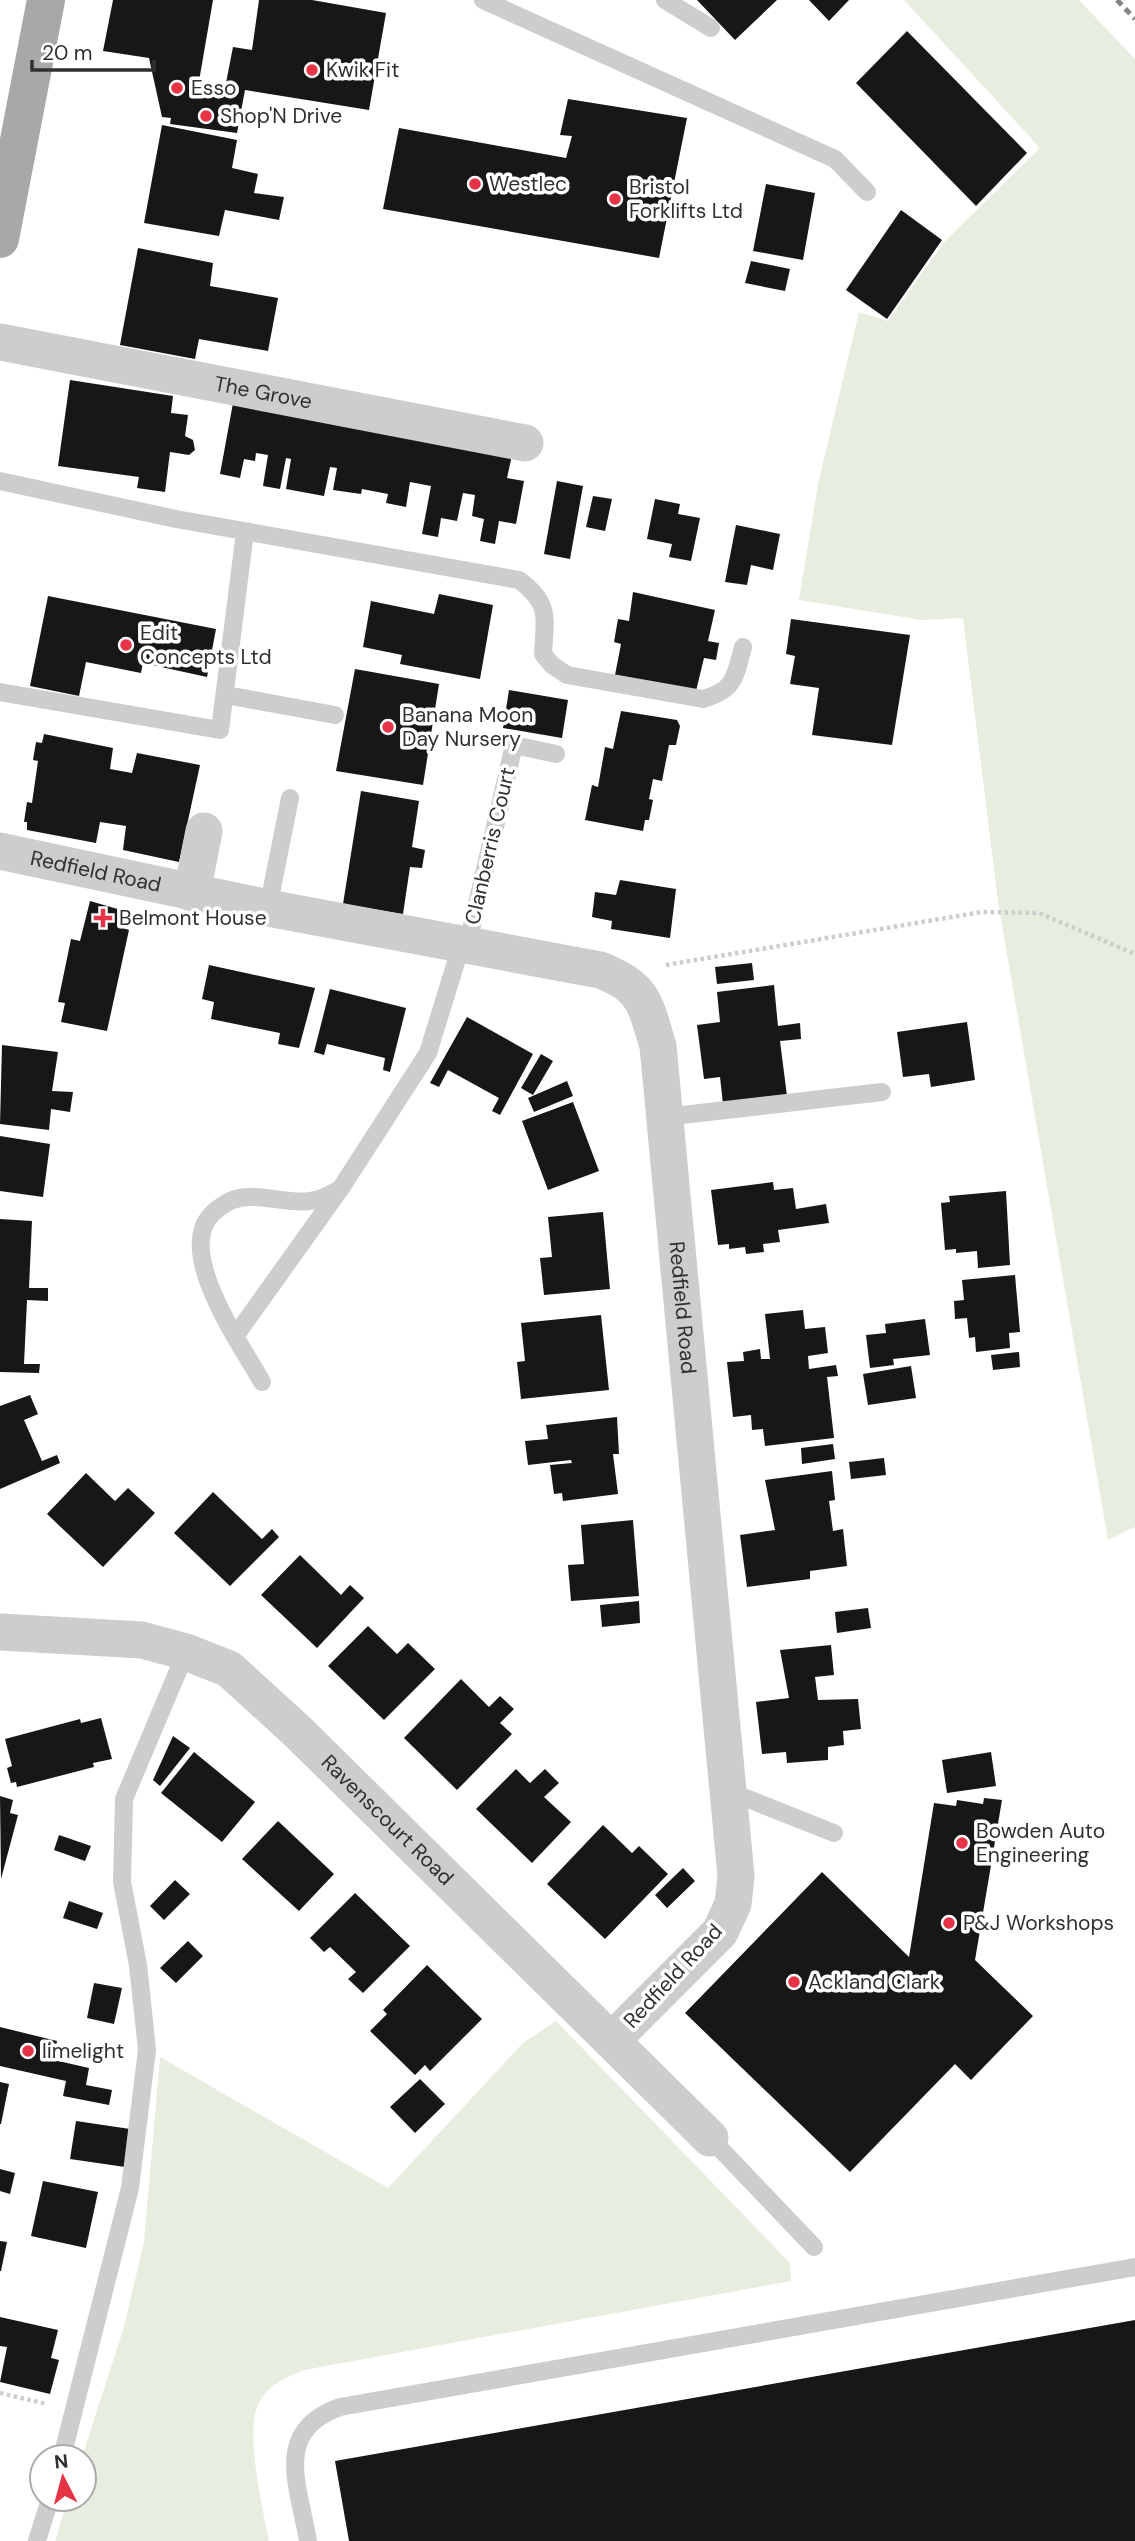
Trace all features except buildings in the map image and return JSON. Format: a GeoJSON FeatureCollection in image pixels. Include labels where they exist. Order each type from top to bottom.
{"type":"FeatureCollection","features":[{"type":"Feature","properties":{"kind":"main road"},"geometry":{"type":"LineString","coordinates":[[0,239],[46,0]]}},
{"type":"Feature","properties":{"kind":"street","name":"The Grove"},"geometry":{"type":"LineString","coordinates":[[0,342],[525,443]]}},
{"type":"Feature","properties":{"kind":"street","name":"Redfield Road"},"geometry":{"type":"LineString","coordinates":[[192,893],[204,831]]}},
{"type":"Feature","properties":{"kind":"street","name":"Redfield Road"},"geometry":{"type":"LineString","coordinates":[[0,851],[192,893],[600,970],[625,979],[644,1000],[658,1046],[736,1876],[733,1903],[720,1932],[612,2040]]}},
{"type":"Feature","properties":{"kind":"street","name":"Ravenscourt Road"},"geometry":{"type":"LineString","coordinates":[[0,1632],[142,1640],[186,1652],[229,1669],[297,1731],[710,2138]]}},
{"type":"Feature","properties":{"kind":"lane"},"geometry":{"type":"LineString","coordinates":[[483,0],[835,159],[867,192]]}},
{"type":"Feature","properties":{"kind":"lane"},"geometry":{"type":"LineString","coordinates":[[665,0],[710,28]]}},
{"type":"Feature","properties":{"kind":"lane"},"geometry":{"type":"LineString","coordinates":[[0,481],[176,519],[519,580],[535,592],[546,609],[543,654],[552,665],[568,675],[703,699],[722,694],[735,680],[743,647]]}},
{"type":"Feature","properties":{"kind":"lane"},"geometry":{"type":"LineString","coordinates":[[0,692],[220,730],[245,532]]}},
{"type":"Feature","properties":{"kind":"lane"},"geometry":{"type":"LineString","coordinates":[[226,695],[335,715]]}},
{"type":"Feature","properties":{"kind":"lane","name":"Clanberris Court"},"geometry":{"type":"LineString","coordinates":[[464,946],[514,745],[556,754]]}},
{"type":"Feature","properties":{"kind":"lane"},"geometry":{"type":"LineString","coordinates":[[268,908],[290,798]]}},
{"type":"Feature","properties":{"kind":"lane"},"geometry":{"type":"LineString","coordinates":[[236,1335],[341,1188],[428,1053],[464,946]]}},
{"type":"Feature","properties":{"kind":"lane"},"geometry":{"type":"LineString","coordinates":[[665,1117],[882,1092]]}},
{"type":"Feature","properties":{"kind":"lane"},"geometry":{"type":"LineString","coordinates":[[262,1382],[208,1284],[198,1239],[210,1216],[229,1200],[252,1197],[300,1204],[323,1199],[341,1188]]}},
{"type":"Feature","properties":{"kind":"lane"},"geometry":{"type":"LineString","coordinates":[[66,2443],[130,2188],[147,2050],[138,1965],[122,1882],[124,1799],[186,1652]]}},
{"type":"Feature","properties":{"kind":"lane"},"geometry":{"type":"LineString","coordinates":[[728,1791],[834,1833]]}},
{"type":"Feature","properties":{"kind":"lane"},"geometry":{"type":"LineString","coordinates":[[710,2138],[814,2247]]}},
{"type":"Feature","properties":{"kind":"lane"},"geometry":{"type":"LineString","coordinates":[[308,2541],[295,2449],[303,2430],[312,2421],[340,2407],[1135,2267]]}},
{"type":"Feature","properties":{"kind":"lane"},"geometry":{"type":"LineString","coordinates":[[37,2541],[46,2513]]}},
{"type":"Feature","properties":{"kind":"path"},"geometry":{"type":"LineString","coordinates":[[625,979],[680,962],[982,912],[1039,913],[1135,954]]}},
{"type":"Feature","properties":{"kind":"path"},"geometry":{"type":"LineString","coordinates":[[0,2393],[75,2413]]}},
{"type":"Feature","properties":{"kind":"shaded area"},"geometry":{"type":"Polygon","coordinates":[[[904,0],[1079,0],[1135,59],[1135,1527],[1108,1540],[998,902],[963,618],[922,620],[799,600],[818,484],[859,312],[888,321],[944,242],[1040,148],[904,0]]]}},
{"type":"Feature","properties":{"kind":"shaded area"},"geometry":{"type":"Polygon","coordinates":[[[556,2021],[790,2263],[791,2281],[304,2370],[285,2378],[269,2390],[260,2401],[255,2414],[253,2430],[256,2469],[269,2541],[55,2541],[64,2513],[98,2513],[98,2443],[87,2443],[124,2327],[144,2242],[160,2057],[388,2188],[523,2043],[556,2021]]]}},
{"type":"Feature","properties":{"kind":"railway"},"geometry":{"type":"LineString","coordinates":[[1117,0],[1135,19]]}},
{"type":"Feature","properties":{"kind":"place","name":"Kwik Fit"},"geometry":{"type":"Point","coordinates":[312,70]}},
{"type":"Feature","properties":{"kind":"place","name":"Esso"},"geometry":{"type":"Point","coordinates":[177,88]}},
{"type":"Feature","properties":{"kind":"place","name":"Shop'N Drive"},"geometry":{"type":"Point","coordinates":[206,116]}},
{"type":"Feature","properties":{"kind":"place","name":"Westlec"},"geometry":{"type":"Point","coordinates":[475,184]}},
{"type":"Feature","properties":{"kind":"place","name":"Bristol Forklifts Ltd"},"geometry":{"type":"Point","coordinates":[615,199]}},
{"type":"Feature","properties":{"kind":"place","name":"Edit Concepts Ltd"},"geometry":{"type":"Point","coordinates":[126,645]}},
{"type":"Feature","properties":{"kind":"place","name":"Banana Moon Day Nursery"},"geometry":{"type":"Point","coordinates":[388,727]}},
{"type":"Feature","properties":{"kind":"place","name":"Belmont House"},"geometry":{"type":"Point","coordinates":[103,918]}},
{"type":"Feature","properties":{"kind":"place","name":"Bowden Auto Engineering"},"geometry":{"type":"Point","coordinates":[962,1843]}},
{"type":"Feature","properties":{"kind":"place","name":"P&J Workshops"},"geometry":{"type":"Point","coordinates":[949,1923]}},
{"type":"Feature","properties":{"kind":"place","name":"Ackland Clark"},"geometry":{"type":"Point","coordinates":[794,1982]}},
{"type":"Feature","properties":{"kind":"place","name":"limelight"},"geometry":{"type":"Point","coordinates":[28,2051]}}]}
